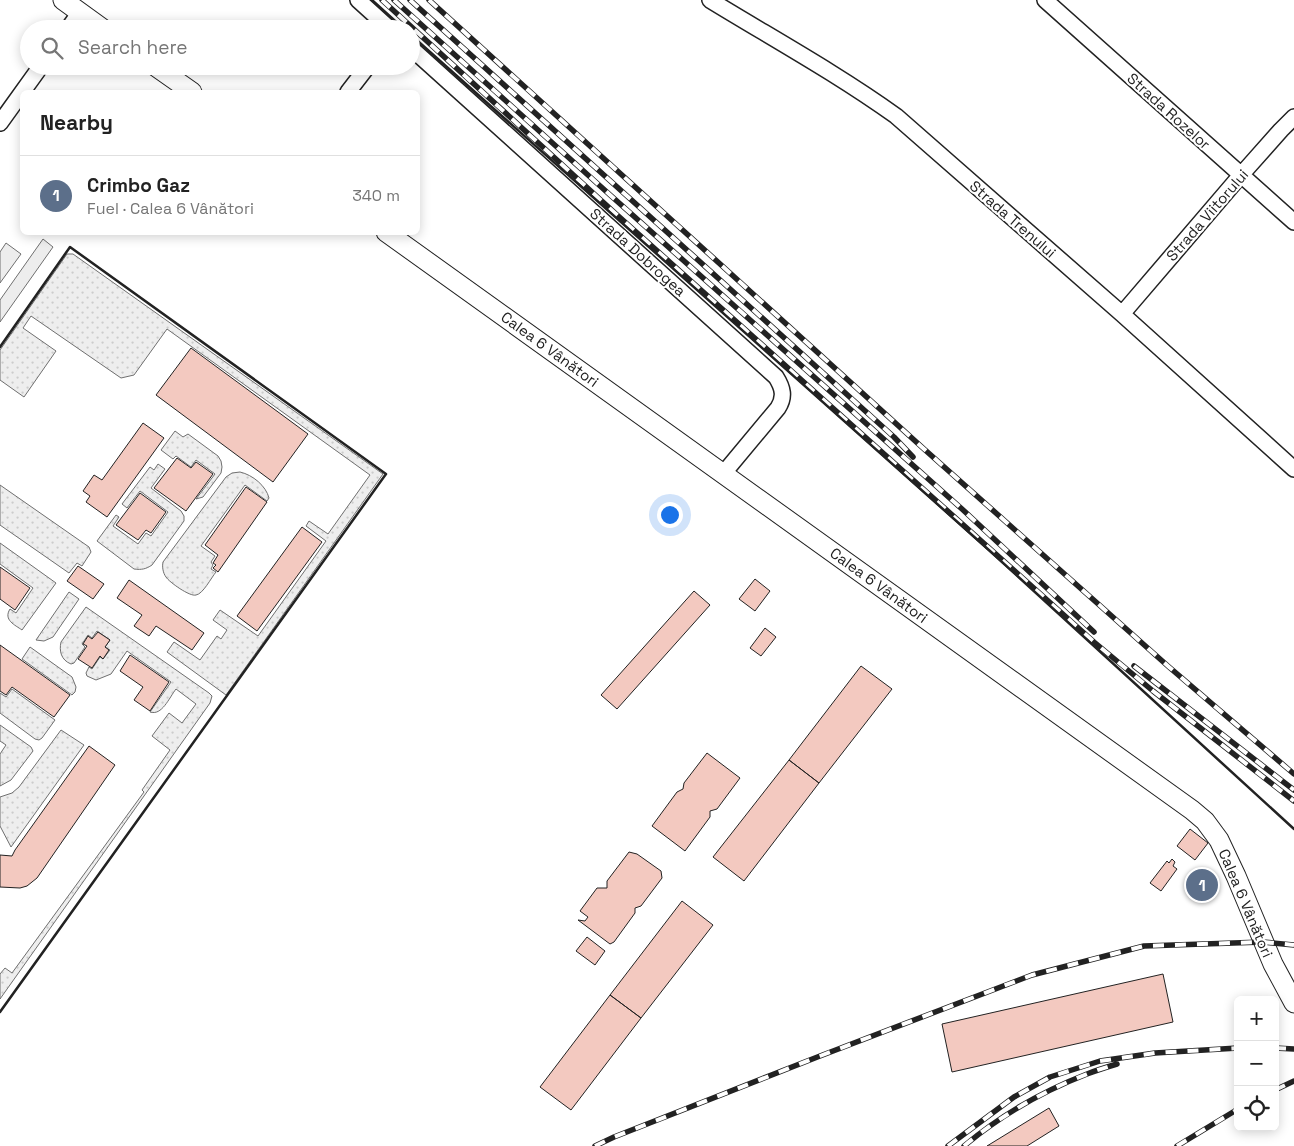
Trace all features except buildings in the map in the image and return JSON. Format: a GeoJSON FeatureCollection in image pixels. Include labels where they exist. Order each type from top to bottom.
{"type":"FeatureCollection","features":[{"type":"Feature","properties":{"kind":"main road"},"geometry":{"type":"LineString","coordinates":[[63,0],[91,20]]}},
{"type":"Feature","properties":{"kind":"main road"},"geometry":{"type":"LineString","coordinates":[[168,75],[189,90]]}},
{"type":"Feature","properties":{"kind":"main road","name":"Calea 6 Vânători"},"geometry":{"type":"LineString","coordinates":[[390,235],[1181,801],[1205,821],[1226,854],[1273,964],[1294,1003]]}},
{"type":"Feature","properties":{"kind":"street"},"geometry":{"type":"LineString","coordinates":[[358,0],[380,20]]}},
{"type":"Feature","properties":{"kind":"street","name":"Strada Trenului"},"geometry":{"type":"LineString","coordinates":[[710,0],[831,72],[896,116],[1122,314],[1294,469]]}},
{"type":"Feature","properties":{"kind":"street","name":"Strada Rozelor"},"geometry":{"type":"LineString","coordinates":[[1045,0],[1294,222]]}},
{"type":"Feature","properties":{"kind":"street"},"geometry":{"type":"LineString","coordinates":[[74,20],[80,12]]}},
{"type":"Feature","properties":{"kind":"street","name":"Strada Dobrogea"},"geometry":{"type":"LineString","coordinates":[[420,56],[776,377],[781,386],[782,401],[723,474]]}},
{"type":"Feature","properties":{"kind":"street"},"geometry":{"type":"LineString","coordinates":[[24,90],[35,75]]}},
{"type":"Feature","properties":{"kind":"street"},"geometry":{"type":"LineString","coordinates":[[350,90],[361,75]]}},
{"type":"Feature","properties":{"kind":"street"},"geometry":{"type":"LineString","coordinates":[[0,123],[20,95]]}},
{"type":"Feature","properties":{"kind":"street","name":"Strada Viitorului"},"geometry":{"type":"LineString","coordinates":[[1122,314],[1241,175],[1294,118]]}},
{"type":"Feature","properties":{"kind":"shaded area"},"geometry":{"type":"Polygon","coordinates":[[[43,239],[53,247],[0,322],[0,300],[43,239]]]}},
{"type":"Feature","properties":{"kind":"shaded area"},"geometry":{"type":"Polygon","coordinates":[[[6,243],[21,254],[0,283],[0,252],[6,243]]]}},
{"type":"Feature","properties":{"kind":"shaded area"},"geometry":{"type":"Polygon","coordinates":[[[67,254],[73,254],[383,474],[226,695],[167,652],[174,642],[200,660],[217,636],[221,639],[227,630],[213,620],[220,610],[258,636],[326,541],[306,526],[309,521],[328,534],[370,475],[167,329],[134,375],[121,378],[31,316],[23,328],[56,351],[24,397],[0,380],[0,350],[67,254]]]}},
{"type":"Feature","properties":{"kind":"shaded area"},"geometry":{"type":"Polygon","coordinates":[[[175,431],[183,437],[188,434],[218,456],[221,461],[221,473],[203,497],[196,499],[215,474],[196,460],[191,467],[176,456],[173,459],[161,450],[175,431]]]}},
{"type":"Feature","properties":{"kind":"shaded area"},"geometry":{"type":"Polygon","coordinates":[[[158,464],[165,469],[151,488],[181,511],[184,521],[152,565],[144,569],[134,569],[97,541],[116,515],[119,517],[113,526],[138,544],[146,533],[151,536],[168,512],[140,491],[127,508],[122,504],[150,467],[154,470],[158,464]]]}},
{"type":"Feature","properties":{"kind":"shaded area"},"geometry":{"type":"Polygon","coordinates":[[[240,472],[258,482],[265,489],[269,498],[267,501],[245,485],[201,546],[215,556],[211,562],[213,565],[211,569],[216,572],[199,594],[189,594],[166,577],[163,570],[163,562],[226,477],[232,473],[240,472]]]}},
{"type":"Feature","properties":{"kind":"shaded area"},"geometry":{"type":"Polygon","coordinates":[[[0,485],[89,547],[91,552],[82,566],[77,563],[69,573],[0,525],[0,485]]]}},
{"type":"Feature","properties":{"kind":"shaded area"},"geometry":{"type":"Polygon","coordinates":[[[0,543],[56,583],[22,630],[11,622],[8,613],[10,609],[16,613],[33,588],[0,564],[0,543]]]}},
{"type":"Feature","properties":{"kind":"shaded area"},"geometry":{"type":"Polygon","coordinates":[[[69,592],[79,599],[53,637],[44,641],[36,640],[69,592]]]}},
{"type":"Feature","properties":{"kind":"shaded area"},"geometry":{"type":"Polygon","coordinates":[[[86,607],[212,696],[210,703],[0,999],[0,974],[5,968],[12,973],[144,792],[142,790],[170,750],[152,736],[169,713],[182,723],[196,704],[176,689],[162,709],[154,713],[150,712],[171,682],[127,651],[111,674],[96,680],[87,676],[86,673],[89,667],[92,669],[100,657],[103,659],[110,650],[105,647],[110,640],[97,631],[92,638],[88,635],[82,644],[85,647],[74,663],[71,664],[65,660],[60,649],[61,642],[86,607]]]}},
{"type":"Feature","properties":{"kind":"shaded area"},"geometry":{"type":"Polygon","coordinates":[[[30,647],[72,677],[76,687],[72,695],[22,659],[30,647]]]}},
{"type":"Feature","properties":{"kind":"shaded area"},"geometry":{"type":"Polygon","coordinates":[[[12,689],[55,720],[39,740],[0,713],[0,693],[6,697],[12,689]]]}},
{"type":"Feature","properties":{"kind":"shaded area"},"geometry":{"type":"Polygon","coordinates":[[[0,725],[31,747],[33,751],[11,780],[0,786],[0,754],[6,745],[0,741],[0,725]]]}},
{"type":"Feature","properties":{"kind":"shaded area"},"geometry":{"type":"Polygon","coordinates":[[[61,730],[84,745],[11,847],[0,826],[0,797],[12,793],[19,787],[61,730]]]}},
{"type":"Feature","properties":{"kind":"railway"},"geometry":{"type":"LineString","coordinates":[[382,0],[404,20]]}},
{"type":"Feature","properties":{"kind":"railway"},"geometry":{"type":"LineString","coordinates":[[394,0],[416,20]]}},
{"type":"Feature","properties":{"kind":"railway"},"geometry":{"type":"LineString","coordinates":[[410,0],[894,437],[913,457]]}},
{"type":"Feature","properties":{"kind":"railway"},"geometry":{"type":"LineString","coordinates":[[429,0],[924,449],[1169,667],[1294,774]]}},
{"type":"Feature","properties":{"kind":"railway"},"geometry":{"type":"LineString","coordinates":[[420,23],[962,509],[1094,632]]}},
{"type":"Feature","properties":{"kind":"railway"},"geometry":{"type":"LineString","coordinates":[[420,35],[616,214],[1094,642],[1153,691],[1294,801]]}},
{"type":"Feature","properties":{"kind":"railway"},"geometry":{"type":"LineString","coordinates":[[1134,666],[1294,790]]}},
{"type":"Feature","properties":{"kind":"railway"},"geometry":{"type":"LineString","coordinates":[[595,1146],[820,1056],[1032,975],[1144,946],[1263,942],[1294,945]]}},
{"type":"Feature","properties":{"kind":"railway"},"geometry":{"type":"LineString","coordinates":[[948,1146],[1014,1097],[1050,1077],[1100,1061],[1155,1053],[1234,1048]]}},
{"type":"Feature","properties":{"kind":"railway"},"geometry":{"type":"LineString","coordinates":[[1279,1048],[1294,1049]]}},
{"type":"Feature","properties":{"kind":"railway"},"geometry":{"type":"LineString","coordinates":[[964,1146],[992,1124],[1038,1096],[1094,1071],[1117,1064]]}},
{"type":"Feature","properties":{"kind":"railway"},"geometry":{"type":"LineString","coordinates":[[1279,1088],[1294,1081]]}},
{"type":"Feature","properties":{"kind":"railway"},"geometry":{"type":"LineString","coordinates":[[1177,1146],[1234,1111]]}},
{"type":"Feature","properties":{"kind":"wall"},"geometry":{"type":"LineString","coordinates":[[372,0],[394,20]]}},
{"type":"Feature","properties":{"kind":"wall"},"geometry":{"type":"LineString","coordinates":[[420,43],[990,551],[1294,829]]}},
{"type":"Feature","properties":{"kind":"wall"},"geometry":{"type":"LineString","coordinates":[[0,347],[70,247],[386,474],[0,1012]]}},
{"type":"Feature","properties":{"kind":"place","name":"Crimbo Gaz"},"geometry":{"type":"Point","coordinates":[1202,885]}}]}
